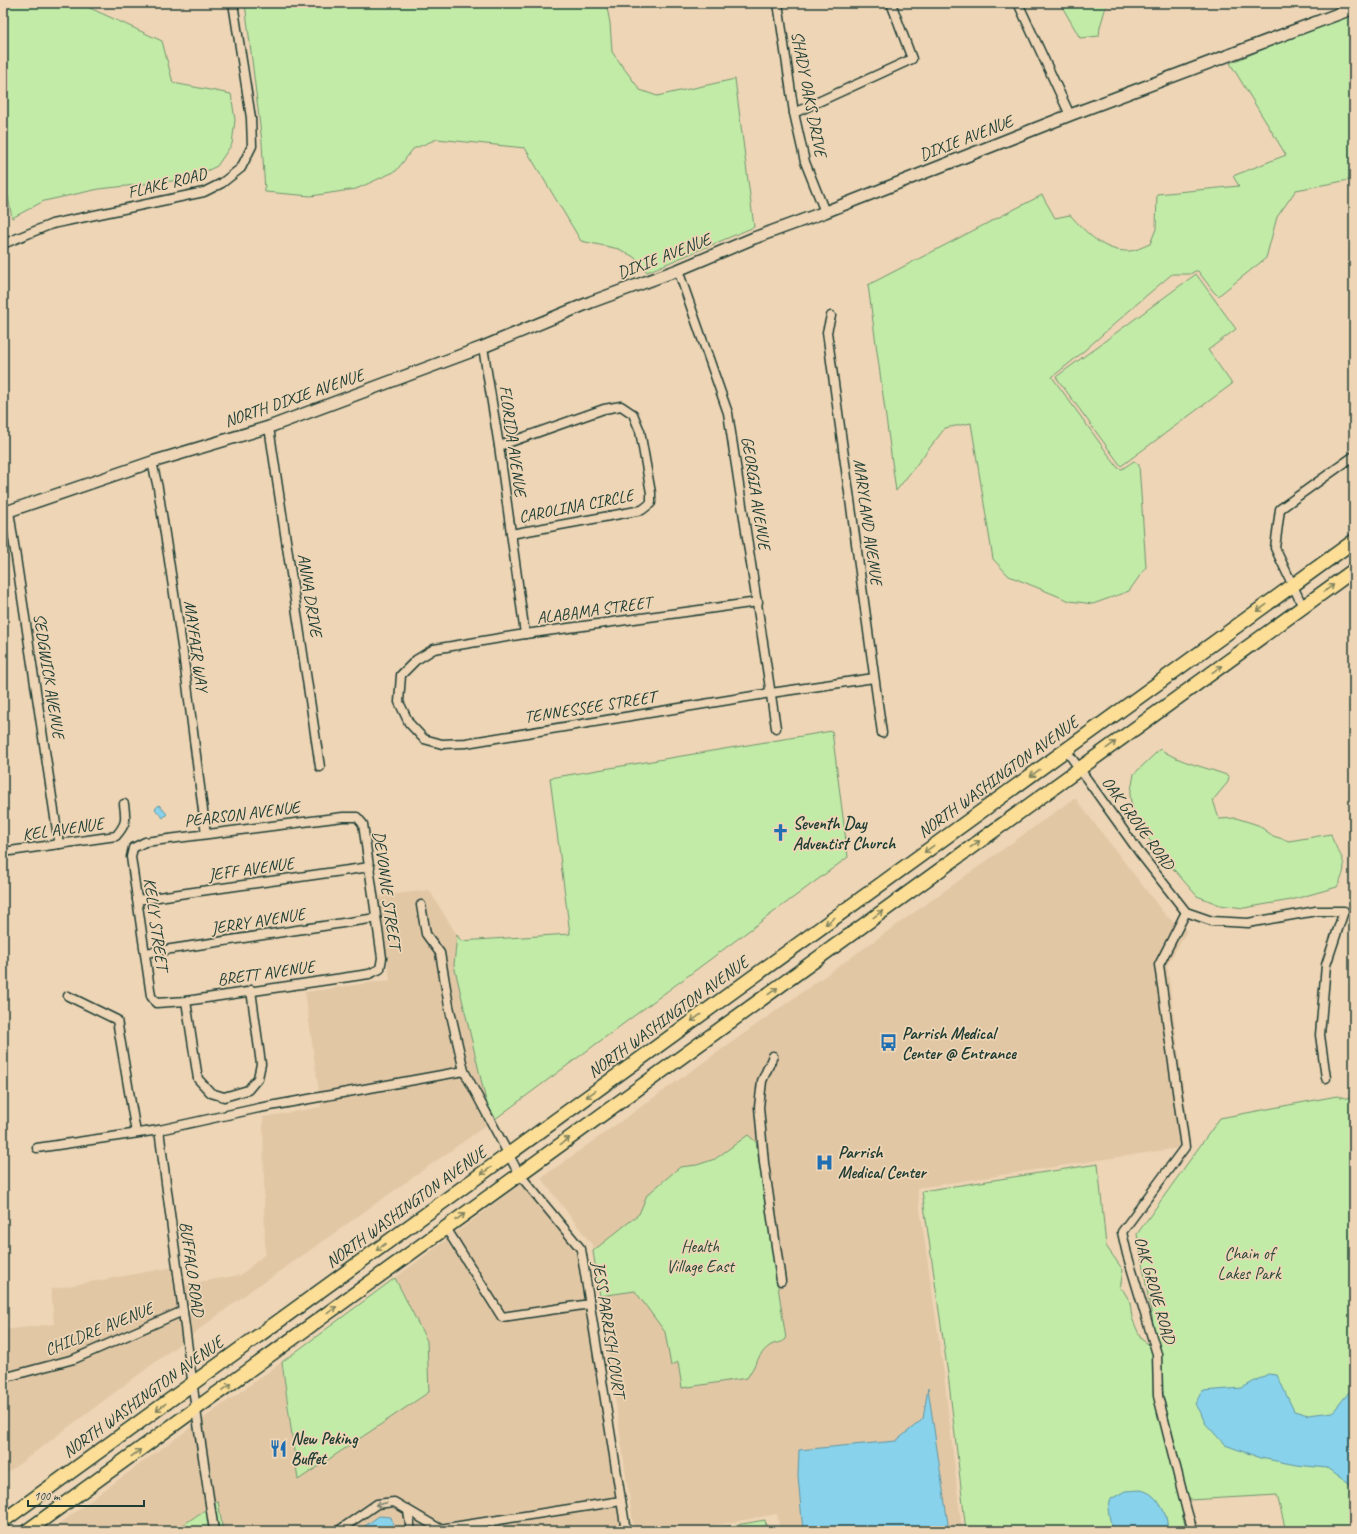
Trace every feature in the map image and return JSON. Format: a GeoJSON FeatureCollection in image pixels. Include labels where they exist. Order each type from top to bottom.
{"type":"FeatureCollection","features":[{"type":"Feature","properties":{"kind":"main road","name":"NORTH WASHINGTON AVENUE"},"geometry":{"type":"LineString","coordinates":[[3,1521],[1354,541]]}},
{"type":"Feature","properties":{"kind":"main road"},"geometry":{"type":"LineString","coordinates":[[27,1531],[1354,570]]}},
{"type":"Feature","properties":{"kind":"main road"},"geometry":{"type":"LineString","coordinates":[[728,995],[741,1014]]}},
{"type":"Feature","properties":{"kind":"street","name":"FLAKE ROAD"},"geometry":{"type":"LineString","coordinates":[[3,244],[52,224],[204,192],[222,183],[241,168],[252,146],[251,118],[233,3]]}},
{"type":"Feature","properties":{"kind":"street","name":"SHADY OAKS DRIVE"},"geometry":{"type":"LineString","coordinates":[[778,3],[794,113],[805,162],[825,212]]}},
{"type":"Feature","properties":{"kind":"street"},"geometry":{"type":"LineString","coordinates":[[794,113],[912,59],[891,3]]}},
{"type":"Feature","properties":{"kind":"street"},"geometry":{"type":"LineString","coordinates":[[1018,3],[1070,115]]}},
{"type":"Feature","properties":{"kind":"street","name":"DIXIE AVENUE"},"geometry":{"type":"LineString","coordinates":[[591,302],[678,270],[754,238],[825,212],[1070,115],[1354,8]]}},
{"type":"Feature","properties":{"kind":"street","name":"GEORGIA AVENUE"},"geometry":{"type":"LineString","coordinates":[[678,270],[728,413],[776,728]]}},
{"type":"Feature","properties":{"kind":"street","name":"NORTH DIXIE AVENUE"},"geometry":{"type":"LineString","coordinates":[[6,512],[152,462],[269,427],[483,347],[591,302]]}},
{"type":"Feature","properties":{"kind":"street","name":"MARYLAND AVENUE"},"geometry":{"type":"LineString","coordinates":[[831,316],[827,332],[882,733]]}},
{"type":"Feature","properties":{"kind":"street","name":"FLORIDA AVENUE"},"geometry":{"type":"LineString","coordinates":[[483,347],[499,446],[525,634]]}},
{"type":"Feature","properties":{"kind":"street","name":"CAROLINA CIRCLE"},"geometry":{"type":"LineString","coordinates":[[499,446],[604,409],[621,406],[633,414],[640,431],[650,493],[651,503],[642,510],[511,534]]}},
{"type":"Feature","properties":{"kind":"street","name":"ANNA DRIVE"},"geometry":{"type":"LineString","coordinates":[[269,427],[320,767]]}},
{"type":"Feature","properties":{"kind":"street"},"geometry":{"type":"LineString","coordinates":[[1303,607],[1275,548],[1280,509],[1354,456]]}},
{"type":"Feature","properties":{"kind":"street","name":"MAYFAIR WAY"},"geometry":{"type":"LineString","coordinates":[[152,462],[158,488],[183,653],[206,834]]}},
{"type":"Feature","properties":{"kind":"street","name":"SEDGWICK AVENUE"},"geometry":{"type":"LineString","coordinates":[[6,512],[59,844]]}},
{"type":"Feature","properties":{"kind":"street","name":"ALABAMA STREET"},"geometry":{"type":"LineString","coordinates":[[434,649],[525,634],[758,602]]}},
{"type":"Feature","properties":{"kind":"street","name":"TENNESSEE STREET"},"geometry":{"type":"LineString","coordinates":[[434,649],[416,660],[401,675],[399,702],[409,723],[424,739],[442,744],[466,743],[771,693],[874,678]]}},
{"type":"Feature","properties":{"kind":"street","name":"OAK GROVE ROAD"},"geometry":{"type":"LineString","coordinates":[[1066,750],[1140,852],[1186,912],[1159,965],[1185,1146],[1122,1232],[1127,1254],[1157,1354],[1158,1396],[1193,1531]]}},
{"type":"Feature","properties":{"kind":"street","name":"KEL AVENUE"},"geometry":{"type":"LineString","coordinates":[[3,852],[116,836],[126,820],[124,804]]}},
{"type":"Feature","properties":{"kind":"street","name":"PEARSON AVENUE"},"geometry":{"type":"LineString","coordinates":[[132,848],[145,842],[343,816],[357,817]]}},
{"type":"Feature","properties":{"kind":"street","name":"DEVONNE STREET"},"geometry":{"type":"LineString","coordinates":[[357,817],[363,824],[370,867],[382,958],[380,969]]}},
{"type":"Feature","properties":{"kind":"street","name":"KELLY STREET"},"geometry":{"type":"LineString","coordinates":[[132,848],[131,857],[151,996],[156,1003]]}},
{"type":"Feature","properties":{"kind":"street","name":"JEFF AVENUE"},"geometry":{"type":"LineString","coordinates":[[137,900],[370,867]]}},
{"type":"Feature","properties":{"kind":"street","name":"JESS PARRISH COURT"},"geometry":{"type":"LineString","coordinates":[[421,905],[426,934],[440,953],[464,1070],[518,1174],[581,1249],[626,1531]]}},
{"type":"Feature","properties":{"kind":"street"},"geometry":{"type":"LineString","coordinates":[[1186,912],[1212,921],[1248,923],[1316,911],[1344,911],[1326,965],[1320,1035],[1326,1078]]}},
{"type":"Feature","properties":{"kind":"street","name":"JERRY AVENUE"},"geometry":{"type":"LineString","coordinates":[[145,953],[376,918]]}},
{"type":"Feature","properties":{"kind":"street","name":"BRETT AVENUE"},"geometry":{"type":"LineString","coordinates":[[156,1003],[186,1001],[251,990],[369,974],[380,969]]}},
{"type":"Feature","properties":{"kind":"street"},"geometry":{"type":"LineString","coordinates":[[186,1001],[198,1079],[211,1093],[224,1097],[248,1090],[258,1078],[261,1064],[251,990]]}},
{"type":"Feature","properties":{"kind":"street"},"geometry":{"type":"LineString","coordinates":[[68,996],[117,1020],[136,1133]]}},
{"type":"Feature","properties":{"kind":"street"},"geometry":{"type":"LineString","coordinates":[[773,1056],[762,1081],[759,1107],[764,1163],[781,1281]]}},
{"type":"Feature","properties":{"kind":"street"},"geometry":{"type":"LineString","coordinates":[[37,1148],[159,1130],[259,1108],[464,1070]]}},
{"type":"Feature","properties":{"kind":"street","name":"BUFFALO ROAD"},"geometry":{"type":"LineString","coordinates":[[159,1130],[196,1410],[214,1531]]}},
{"type":"Feature","properties":{"kind":"street"},"geometry":{"type":"LineString","coordinates":[[446,1228],[502,1318],[590,1304]]}},
{"type":"Feature","properties":{"kind":"street","name":"CHILDRE AVENUE"},"geometry":{"type":"LineString","coordinates":[[3,1378],[74,1359],[183,1311]]}},
{"type":"Feature","properties":{"kind":"street"},"geometry":{"type":"LineString","coordinates":[[338,1531],[377,1504],[394,1502],[439,1530],[621,1501]]}},
{"type":"Feature","properties":{"kind":"street"},"geometry":{"type":"LineString","coordinates":[[408,1510],[411,1531]]}},
{"type":"Feature","properties":{"kind":"shaded area","name":"Parrish Medical Center"},"geometry":{"type":"Polygon","coordinates":[[[1075,798],[1166,916],[1187,931],[1167,965],[1191,1146],[917,1188],[944,1374],[962,1531],[780,1531],[777,1514],[683,1531],[634,1531],[593,1246],[541,1178],[1075,798]]]}},
{"type":"Feature","properties":{"kind":"shaded area"},"geometry":{"type":"Polygon","coordinates":[[[429,890],[457,935],[454,965],[491,1122],[272,1277],[257,1286],[3,1476],[3,1330],[54,1324],[51,1289],[180,1266],[180,1285],[241,1275],[265,1254],[263,1117],[321,1107],[305,992],[390,980],[379,896],[429,890]]]}},
{"type":"Feature","properties":{"kind":"shaded area"},"geometry":{"type":"Polygon","coordinates":[[[530,1177],[586,1247],[628,1531],[395,1531],[391,1517],[379,1516],[358,1531],[223,1531],[218,1501],[174,1531],[50,1531],[115,1482],[282,1362],[298,1480],[427,1341],[395,1278],[530,1177]]]}},
{"type":"Feature","properties":{"kind":"green space"},"geometry":{"type":"Polygon","coordinates":[[[3,3],[79,3],[162,41],[173,83],[231,94],[235,120],[232,144],[217,166],[190,179],[99,189],[44,201],[12,218],[3,170],[3,3]]]}},
{"type":"Feature","properties":{"kind":"green space"},"geometry":{"type":"Polygon","coordinates":[[[245,3],[606,3],[610,23],[612,52],[640,90],[657,96],[735,79],[754,227],[647,272],[634,257],[619,249],[581,241],[525,148],[437,139],[413,149],[396,171],[356,189],[311,196],[265,192],[262,142],[245,3]]]}},
{"type":"Feature","properties":{"kind":"green space"},"geometry":{"type":"Polygon","coordinates":[[[1060,3],[1110,3],[1106,6],[1099,36],[1080,38],[1060,3]]]}},
{"type":"Feature","properties":{"kind":"green space"},"geometry":{"type":"Polygon","coordinates":[[[1354,12],[1354,179],[1296,190],[1277,217],[1266,258],[1218,296],[1198,271],[1190,274],[1172,274],[1052,377],[1118,468],[1122,469],[1134,461],[1139,465],[1146,567],[1129,591],[1093,604],[1070,601],[1009,576],[993,559],[971,423],[945,428],[896,491],[868,285],[1042,195],[1055,218],[1070,215],[1082,228],[1103,245],[1120,250],[1132,251],[1150,244],[1156,229],[1157,194],[1239,186],[1233,176],[1286,155],[1230,63],[1354,12]]]}},
{"type":"Feature","properties":{"kind":"green space"},"geometry":{"type":"Polygon","coordinates":[[[1196,274],[1236,329],[1208,350],[1232,384],[1121,466],[1056,377],[1196,274]]]}},
{"type":"Feature","properties":{"kind":"green space"},"geometry":{"type":"Polygon","coordinates":[[[832,731],[848,857],[491,1122],[454,965],[457,935],[461,941],[570,934],[550,778],[832,731]]]}},
{"type":"Feature","properties":{"kind":"green space"},"geometry":{"type":"Polygon","coordinates":[[[1160,749],[1176,758],[1229,776],[1228,782],[1213,800],[1219,819],[1236,818],[1258,825],[1273,836],[1289,841],[1331,834],[1344,864],[1342,877],[1337,887],[1291,900],[1244,908],[1220,905],[1197,896],[1135,822],[1130,796],[1134,774],[1160,749]]]}},
{"type":"Feature","properties":{"kind":"green space","name":"Chain of Lakes Park"},"geometry":{"type":"Polygon","coordinates":[[[1337,1096],[1354,1100],[1354,1531],[1286,1531],[1277,1495],[1189,1500],[1164,1400],[1152,1317],[1137,1234],[1220,1118],[1337,1096]]]}},
{"type":"Feature","properties":{"kind":"green space","name":"Health Village East"},"geometry":{"type":"Polygon","coordinates":[[[748,1135],[756,1142],[786,1339],[782,1342],[771,1345],[760,1355],[747,1378],[682,1388],[678,1362],[671,1366],[665,1332],[635,1291],[600,1296],[593,1251],[639,1214],[647,1195],[680,1167],[697,1165],[715,1159],[748,1135]]]}},
{"type":"Feature","properties":{"kind":"green space"},"geometry":{"type":"Polygon","coordinates":[[[1098,1164],[1106,1246],[1123,1270],[1120,1289],[1123,1290],[1130,1302],[1132,1318],[1141,1339],[1152,1347],[1160,1400],[1189,1513],[1182,1515],[1187,1531],[1167,1531],[1167,1521],[1165,1516],[1152,1495],[1111,1524],[1112,1531],[966,1531],[948,1374],[922,1191],[1098,1164]]]}},
{"type":"Feature","properties":{"kind":"green space"},"geometry":{"type":"Polygon","coordinates":[[[395,1278],[427,1341],[429,1392],[298,1480],[282,1362],[395,1278]]]}},
{"type":"Feature","properties":{"kind":"green space"},"geometry":{"type":"Polygon","coordinates":[[[218,1501],[223,1531],[174,1531],[218,1501]]]}},
{"type":"Feature","properties":{"kind":"green space"},"geometry":{"type":"Polygon","coordinates":[[[765,1520],[767,1531],[702,1531],[765,1520]]]}},
{"type":"Feature","properties":{"kind":"water"},"geometry":{"type":"Polygon","coordinates":[[[159,805],[167,814],[163,818],[155,809],[159,805]]]}},
{"type":"Feature","properties":{"kind":"water"},"geometry":{"type":"Polygon","coordinates":[[[1268,1374],[1277,1375],[1294,1411],[1308,1415],[1333,1412],[1354,1386],[1354,1490],[1349,1484],[1327,1468],[1296,1465],[1261,1458],[1225,1445],[1205,1423],[1195,1404],[1202,1391],[1242,1388],[1268,1374]]]}},
{"type":"Feature","properties":{"kind":"water"},"geometry":{"type":"Polygon","coordinates":[[[928,1388],[949,1531],[803,1531],[798,1476],[799,1450],[896,1441],[923,1419],[928,1388]]]}},
{"type":"Feature","properties":{"kind":"water"},"geometry":{"type":"Polygon","coordinates":[[[1141,1490],[1150,1494],[1159,1503],[1166,1517],[1167,1531],[1112,1531],[1108,1509],[1111,1499],[1125,1491],[1141,1490]]]}},
{"type":"Feature","properties":{"kind":"water"},"geometry":{"type":"Polygon","coordinates":[[[379,1516],[391,1517],[395,1531],[358,1531],[379,1516]]]}},
{"type":"Feature","properties":{"kind":"place","name":"Seventh Day Adventist Church"},"geometry":{"type":"Point","coordinates":[780,833]}},
{"type":"Feature","properties":{"kind":"place","name":"Parrish Medical Center @ Entrance"},"geometry":{"type":"Point","coordinates":[889,1043]}},
{"type":"Feature","properties":{"kind":"place","name":"Parrish Medical Center"},"geometry":{"type":"Point","coordinates":[825,1162]}},
{"type":"Feature","properties":{"kind":"place","name":"New Peking Buffet"},"geometry":{"type":"Point","coordinates":[278,1448]}}]}
